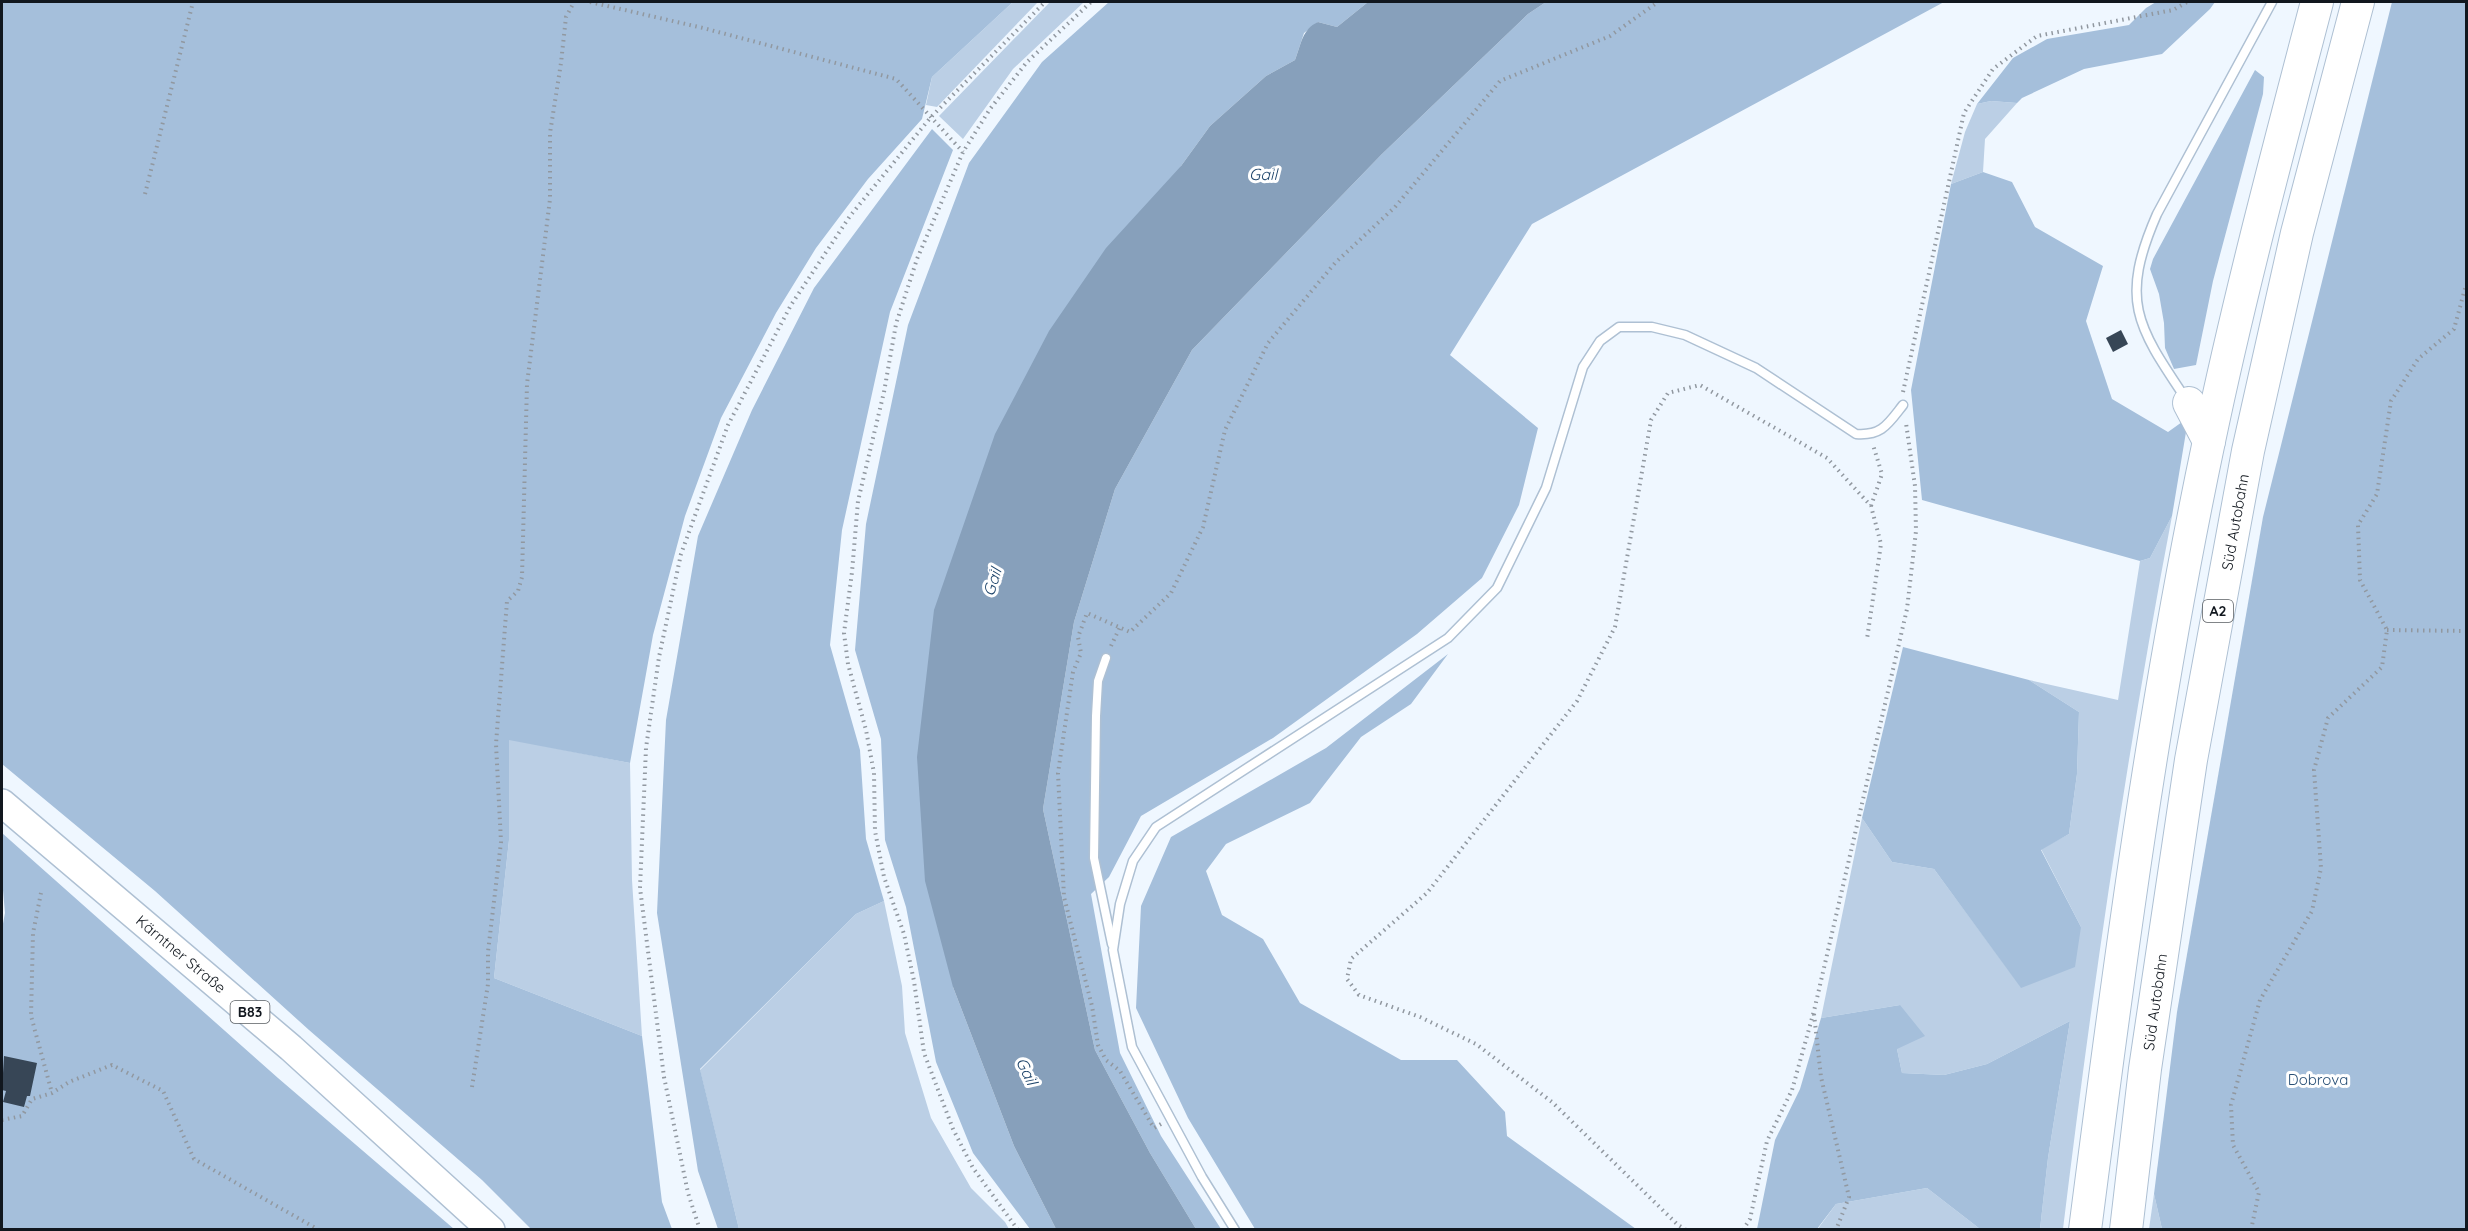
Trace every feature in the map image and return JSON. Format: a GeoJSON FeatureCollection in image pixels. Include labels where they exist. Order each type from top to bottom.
{"type":"FeatureCollection","features":[{"type":"Feature","properties":{"kind":"highway"},"geometry":{"type":"LineString","coordinates":[[2085,1230],[2152,747],[2209,441],[2263,211],[2317,2]]}},
{"type":"Feature","properties":{"kind":"highway","name":"Süd Autobahn"},"geometry":{"type":"LineString","coordinates":[[2126,1230],[2145,1069],[2191,760],[2248,451],[2297,233],[2358,2]]}},
{"type":"Feature","properties":{"kind":"highway"},"geometry":{"type":"LineString","coordinates":[[2189,403],[2209,441]]}},
{"type":"Feature","properties":{"kind":"main road","name":"Kärntner Straße"},"geometry":{"type":"LineString","coordinates":[[2,803],[291,1048],[491,1230]]}},
{"type":"Feature","properties":{"kind":"lane"},"geometry":{"type":"LineString","coordinates":[[2189,403],[2151,347],[2138,312],[2136,286],[2143,247],[2157,214],[2272,2]]}},
{"type":"Feature","properties":{"kind":"lane"},"geometry":{"type":"LineString","coordinates":[[1113,950],[1120,904],[1133,861],[1156,827],[1448,638],[1497,588],[1546,488],[1584,367],[1600,341],[1619,327],[1652,327],[1685,335],[1756,368],[1856,434],[1871,435],[1889,424],[1903,405]]}},
{"type":"Feature","properties":{"kind":"lane"},"geometry":{"type":"LineString","coordinates":[[1106,658],[1098,681],[1094,858],[1132,1047],[1202,1177],[1235,1230]]}},
{"type":"Feature","properties":{"kind":"path"},"geometry":{"type":"LineString","coordinates":[[145,194],[193,2]]}},
{"type":"Feature","properties":{"kind":"path"},"geometry":{"type":"LineString","coordinates":[[472,1087],[488,984],[489,942],[501,842],[496,744],[507,601],[518,591],[522,577],[527,384],[550,199],[550,134],[566,17],[574,2]]}},
{"type":"Feature","properties":{"kind":"path"},"geometry":{"type":"LineString","coordinates":[[590,2],[702,28],[896,79],[963,152]]}},
{"type":"Feature","properties":{"kind":"path"},"geometry":{"type":"LineString","coordinates":[[700,1230],[688,1193],[664,1077],[640,888],[645,748],[659,657],[681,554],[728,425],[791,305],[857,207],[931,117],[1045,2]]}},
{"type":"Feature","properties":{"kind":"path"},"geometry":{"type":"LineString","coordinates":[[1018,1230],[973,1168],[953,1129],[924,1053],[914,981],[904,934],[884,877],[875,831],[874,772],[866,730],[848,664],[844,633],[858,501],[884,392],[896,324],[917,259],[963,152],[990,109],[1028,62],[1091,2]]}},
{"type":"Feature","properties":{"kind":"path"},"geometry":{"type":"LineString","coordinates":[[1170,1119],[1154,1128],[1120,1071],[1106,1060],[1098,1045],[1092,1006],[1064,897],[1058,773],[1073,672],[1081,653],[1078,637],[1087,613],[1130,632],[1171,593],[1203,527],[1225,430],[1268,343],[1335,263],[1395,207],[1500,81],[1610,36],[1658,2]]}},
{"type":"Feature","properties":{"kind":"path"},"geometry":{"type":"LineString","coordinates":[[1743,1230],[1750,1220],[1767,1141],[1792,1090],[1814,1011],[1907,609],[1916,531],[1915,486],[1903,405],[1903,390],[1964,113],[1993,69],[2037,36],[2173,10],[2187,2]]}},
{"type":"Feature","properties":{"kind":"path"},"geometry":{"type":"LineString","coordinates":[[2251,1230],[2259,1192],[2233,1145],[2230,1105],[2260,1000],[2312,910],[2321,868],[2313,770],[2328,718],[2382,667],[2387,630],[2360,580],[2358,525],[2377,494],[2391,401],[2418,359],[2454,329],[2466,285]]}},
{"type":"Feature","properties":{"kind":"path"},"geometry":{"type":"LineString","coordinates":[[1686,1230],[1678,1225],[1552,1102],[1476,1044],[1420,1017],[1359,995],[1347,979],[1351,960],[1427,893],[1577,701],[1615,627],[1651,420],[1668,393],[1700,385],[1827,458],[1871,506],[1881,544],[1867,639]]}},
{"type":"Feature","properties":{"kind":"path"},"geometry":{"type":"LineString","coordinates":[[1871,435],[1882,474],[1871,506]]}},
{"type":"Feature","properties":{"kind":"path"},"geometry":{"type":"LineString","coordinates":[[1106,658],[1120,627]]}},
{"type":"Feature","properties":{"kind":"path"},"geometry":{"type":"LineString","coordinates":[[2387,630],[2466,631]]}},
{"type":"Feature","properties":{"kind":"path"},"geometry":{"type":"LineString","coordinates":[[42,893],[33,933],[31,1016],[52,1093]]}},
{"type":"Feature","properties":{"kind":"path"},"geometry":{"type":"LineString","coordinates":[[1814,1011],[1821,1077],[1849,1197],[1836,1230]]}},
{"type":"Feature","properties":{"kind":"path"},"geometry":{"type":"LineString","coordinates":[[2,1119],[22,1116],[32,1098],[52,1093],[69,1082],[112,1065],[163,1091],[194,1159],[319,1230]]}},
{"type":"Feature","properties":{"kind":"shaded area"},"geometry":{"type":"Polygon","coordinates":[[[1013,2],[1038,2],[937,107],[926,105],[932,77],[1013,2]]]}},
{"type":"Feature","properties":{"kind":"shaded area"},"geometry":{"type":"Polygon","coordinates":[[[1050,2],[1084,2],[1013,69],[963,139],[939,116],[1050,2]]]}},
{"type":"Feature","properties":{"kind":"shaded area"},"geometry":{"type":"Polygon","coordinates":[[[1991,101],[2017,103],[1985,139],[1983,172],[1951,184],[1965,132],[1977,104],[1991,101]]]}},
{"type":"Feature","properties":{"kind":"shaded area"},"geometry":{"type":"Polygon","coordinates":[[[2172,516],[2140,693],[2112,871],[2063,1229],[2040,1229],[2048,1158],[2070,1021],[1987,1064],[1944,1075],[1902,1073],[1897,1049],[1900,1005],[1821,1018],[1862,818],[1892,862],[1934,869],[2021,987],[2081,927],[2041,849],[2069,834],[2077,774],[2079,712],[2029,680],[2118,700],[2140,561],[2150,558],[2172,516]]]}},
{"type":"Feature","properties":{"kind":"shaded area"},"geometry":{"type":"Polygon","coordinates":[[[509,739],[630,763],[632,880],[642,1036],[494,978],[509,840],[509,739]]]}},
{"type":"Feature","properties":{"kind":"shaded area"},"geometry":{"type":"Polygon","coordinates":[[[884,901],[902,986],[905,1033],[931,1118],[971,1188],[1005,1222],[1009,1229],[739,1229],[700,1070],[856,914],[884,901]]]}},
{"type":"Feature","properties":{"kind":"shaded area"},"geometry":{"type":"Polygon","coordinates":[[[1927,1188],[1980,1229],[1817,1230],[1836,1204],[1927,1188]]]}},
{"type":"Feature","properties":{"kind":"shaded area"},"geometry":{"type":"Polygon","coordinates":[[[2154,1194],[2162,1229],[2149,1229],[2154,1194]]]}},
{"type":"Feature","properties":{"kind":"green space"},"geometry":{"type":"Polygon","coordinates":[[[2,2],[1013,2],[932,77],[922,119],[868,179],[816,248],[776,313],[721,418],[685,516],[653,635],[630,763],[509,740],[509,840],[494,978],[642,1036],[662,1202],[672,1229],[531,1229],[482,1180],[309,1030],[155,891],[2,764],[2,2]]]}},
{"type":"Feature","properties":{"kind":"green space"},"geometry":{"type":"Polygon","coordinates":[[[1109,2],[1368,2],[1337,27],[1318,22],[1304,33],[1295,60],[1266,76],[1210,126],[1181,166],[953,987],[1014,1146],[1056,1229],[1030,1229],[973,1153],[936,1062],[906,907],[885,840],[881,739],[855,650],[866,524],[908,325],[969,163],[1042,62],[1109,2]]]}},
{"type":"Feature","properties":{"kind":"green space"},"geometry":{"type":"Polygon","coordinates":[[[1546,2],[1944,2],[1532,224],[1450,355],[1538,428],[1519,505],[1482,578],[1417,634],[1273,738],[1141,816],[1109,877],[1091,894],[1120,1053],[1161,1136],[1221,1229],[1196,1229],[1150,1153],[1095,1050],[1043,809],[1074,622],[1115,489],[1192,350],[1382,154],[1528,14],[1546,2]]]}},
{"type":"Feature","properties":{"kind":"green space"},"geometry":{"type":"Polygon","coordinates":[[[2156,2],[2215,2],[2162,54],[2084,69],[2022,98],[2017,103],[1991,101],[1977,104],[2013,58],[2047,39],[2129,25],[2146,8],[2156,2]]]}},
{"type":"Feature","properties":{"kind":"green space","name":"Dobrova"},"geometry":{"type":"Polygon","coordinates":[[[2392,2],[2466,2],[2466,1229],[2162,1229],[2154,1194],[2177,1012],[2263,517],[2392,2]]]}},
{"type":"Feature","properties":{"kind":"green space"},"geometry":{"type":"Polygon","coordinates":[[[2255,70],[2264,77],[2263,94],[2213,281],[2196,365],[2174,369],[2165,348],[2159,294],[2150,269],[2153,259],[2255,70]]]}},
{"type":"Feature","properties":{"kind":"green space"},"geometry":{"type":"Polygon","coordinates":[[[932,129],[953,150],[890,312],[842,530],[830,645],[860,750],[866,839],[884,901],[856,914],[700,1069],[739,1229],[718,1229],[698,1171],[657,913],[666,720],[698,536],[752,410],[814,288],[932,129]]]}},
{"type":"Feature","properties":{"kind":"green space"},"geometry":{"type":"Polygon","coordinates":[[[1983,172],[2012,182],[2035,227],[2103,266],[2086,321],[2112,399],[2168,432],[2182,422],[2186,432],[2172,516],[2150,558],[2140,561],[1922,500],[1911,390],[1951,184],[1983,172]]]}},
{"type":"Feature","properties":{"kind":"green space"},"geometry":{"type":"Polygon","coordinates":[[[1903,647],[2029,680],[2079,712],[2077,774],[2069,834],[2041,850],[2081,927],[2075,967],[2021,988],[1934,869],[1892,862],[1862,818],[1903,647]]]}},
{"type":"Feature","properties":{"kind":"green space"},"geometry":{"type":"Polygon","coordinates":[[[1448,654],[1411,704],[1361,737],[1310,803],[1226,844],[1206,871],[1222,915],[1263,939],[1300,1003],[1401,1060],[1457,1060],[1505,1112],[1507,1136],[1636,1229],[1255,1229],[1188,1118],[1136,1008],[1141,906],[1171,837],[1326,748],[1448,654]]]}},
{"type":"Feature","properties":{"kind":"green space"},"geometry":{"type":"Polygon","coordinates":[[[2,833],[278,1078],[454,1229],[2,1229],[2,929],[5,913],[2,833]]]}},
{"type":"Feature","properties":{"kind":"green space"},"geometry":{"type":"Polygon","coordinates":[[[1900,1005],[1925,1036],[1897,1049],[1902,1073],[1944,1075],[1987,1064],[2070,1021],[2048,1158],[2040,1229],[1980,1229],[1927,1188],[1836,1204],[1817,1229],[1757,1229],[1775,1140],[1800,1089],[1821,1018],[1900,1005]]]}},
{"type":"Feature","properties":{"kind":"water","name":"Gail"},"geometry":{"type":"Polygon","coordinates":[[[1368,2],[1546,2],[1528,14],[1382,154],[1192,350],[1115,489],[1074,622],[1043,809],[1095,1050],[1150,1153],[1196,1229],[1056,1229],[1014,1146],[953,987],[925,881],[917,757],[934,610],[995,434],[1049,331],[1106,248],[1181,166],[1210,126],[1266,76],[1295,60],[1308,29],[1318,22],[1337,27],[1368,2]]]}},
{"type":"Feature","properties":{"kind":"building"},"geometry":{"type":"Polygon","coordinates":[[[2121,330],[2128,344],[2113,352],[2106,338],[2121,330]]]}},
{"type":"Feature","properties":{"kind":"building"},"geometry":{"type":"Polygon","coordinates":[[[4,1056],[37,1063],[30,1096],[27,1096],[24,1107],[3,1102],[6,1091],[2,1090],[4,1056]]]}}]}
